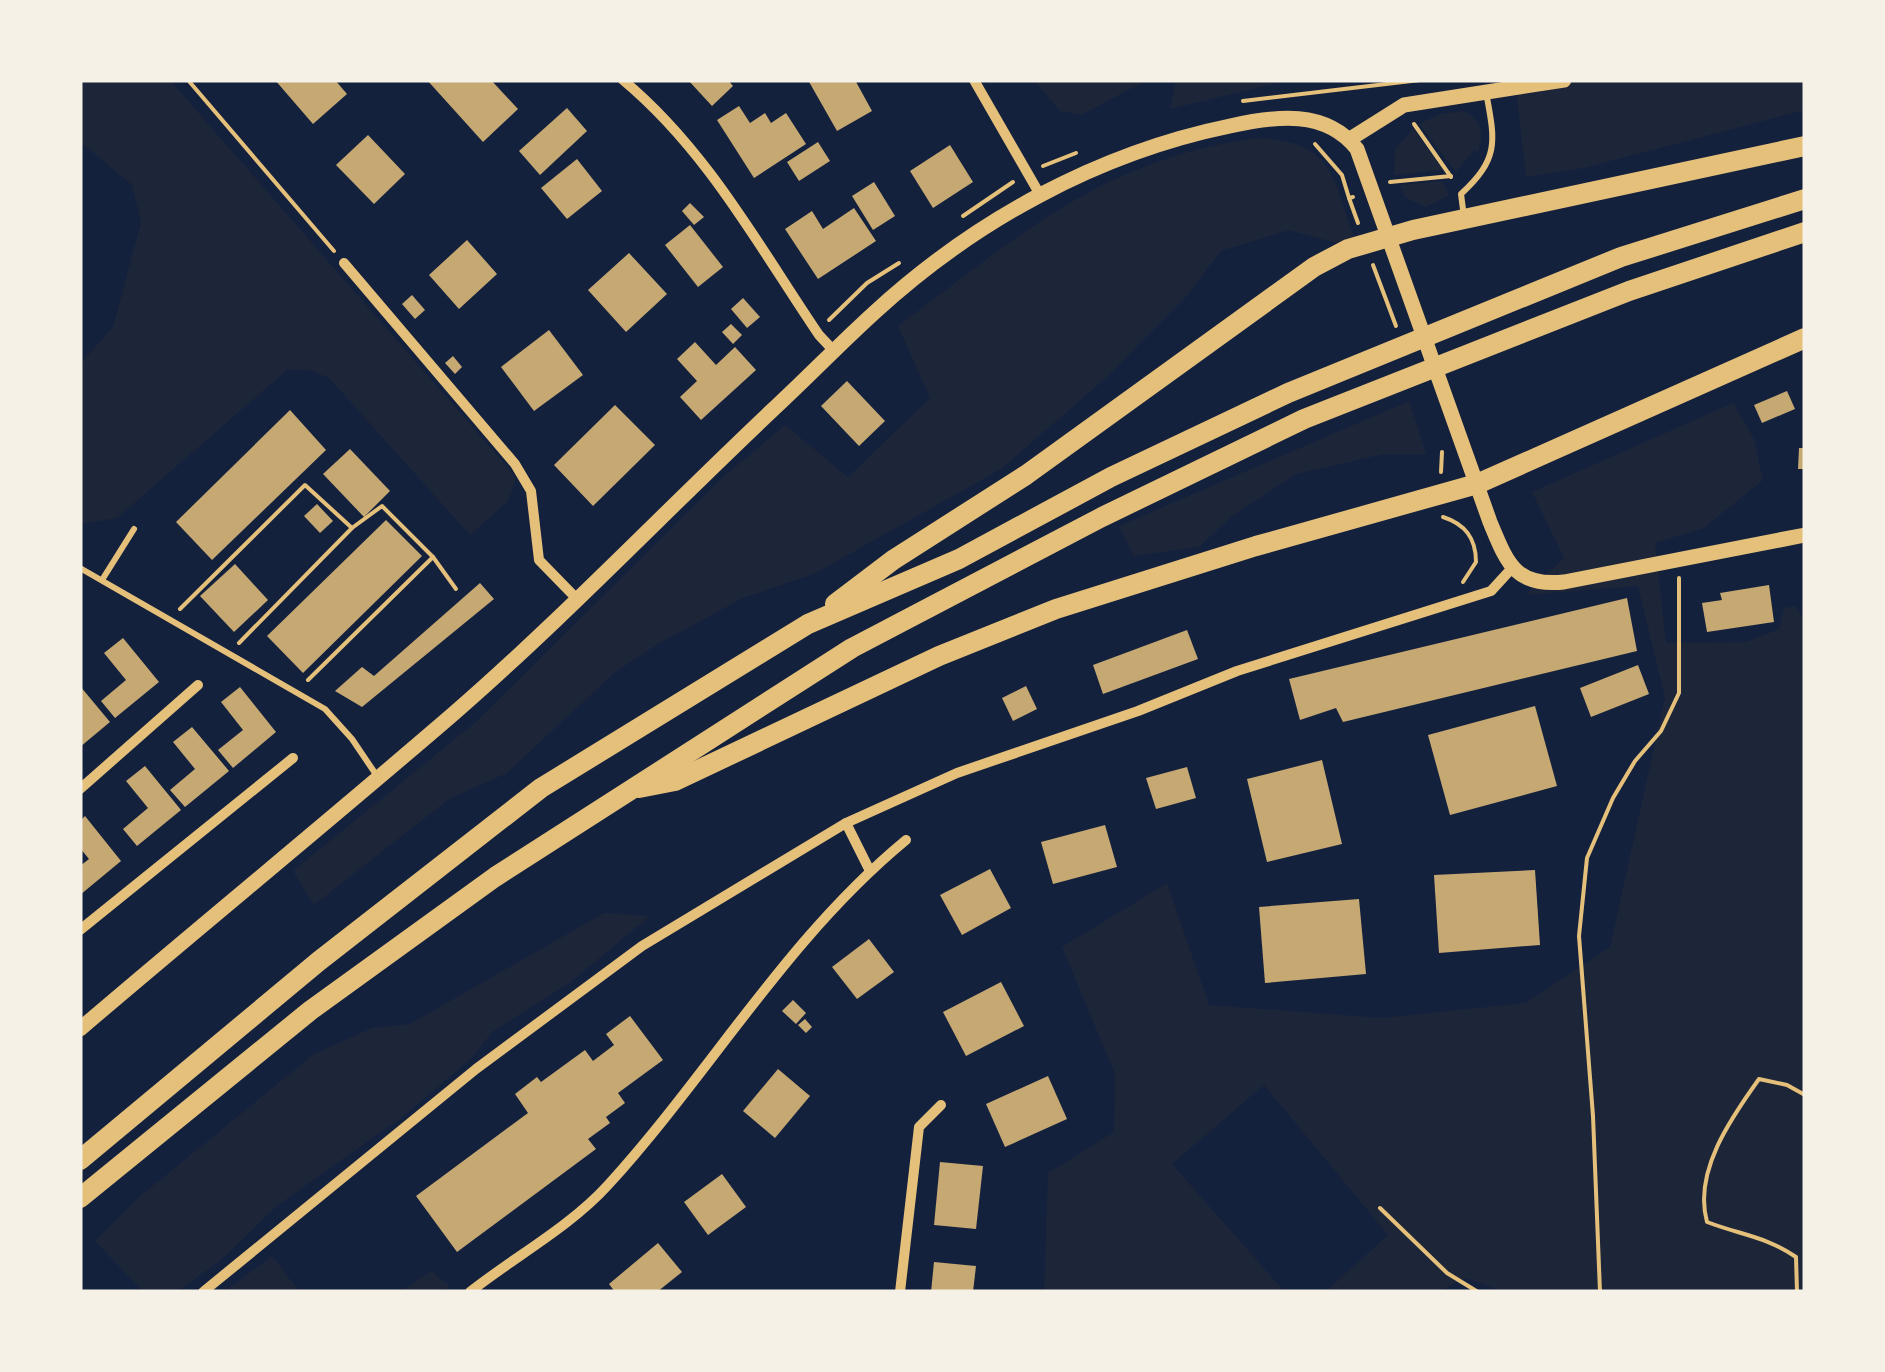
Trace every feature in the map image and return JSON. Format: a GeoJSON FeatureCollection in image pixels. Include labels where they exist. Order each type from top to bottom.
{"type":"FeatureCollection","features":[{"type":"Feature","properties":{"kind":"main road"},"geometry":{"type":"LineString","coordinates":[[80,1160],[318,961],[542,788],[808,624],[893,560],[1026,475],[1314,267],[1389,236],[1805,146]]}},
{"type":"Feature","properties":{"kind":"main road"},"geometry":{"type":"LineString","coordinates":[[808,624],[959,559],[1111,477],[1288,394],[1621,257],[1805,199]]}},
{"type":"Feature","properties":{"kind":"main road"},"geometry":{"type":"LineString","coordinates":[[80,1198],[311,1010],[495,877],[852,648],[1252,444],[1564,316],[1805,232]]}},
{"type":"Feature","properties":{"kind":"main road"},"geometry":{"type":"LineString","coordinates":[[627,791],[676,780],[939,656],[1056,609],[1256,546],[1477,484],[1805,338]]}},
{"type":"Feature","properties":{"kind":"street"},"geometry":{"type":"LineString","coordinates":[[622,80],[666,116],[709,170],[819,335],[834,351]]}},
{"type":"Feature","properties":{"kind":"street"},"geometry":{"type":"LineString","coordinates":[[974,80],[1040,193]]}},
{"type":"Feature","properties":{"kind":"street"},"geometry":{"type":"LineString","coordinates":[[1350,139],[1404,105],[1564,80]]}},
{"type":"Feature","properties":{"kind":"street"},"geometry":{"type":"LineString","coordinates":[[80,1029],[450,716],[878,309],[990,224],[1040,193],[1133,154],[1248,122],[1305,118],[1350,139],[1365,165],[1404,286],[1477,484],[1513,567],[1525,580],[1541,584],[1805,535]]}},
{"type":"Feature","properties":{"kind":"street"},"geometry":{"type":"LineString","coordinates":[[344,263],[515,464],[531,490],[539,560],[576,598]]}},
{"type":"Feature","properties":{"kind":"street"},"geometry":{"type":"LineString","coordinates":[[203,1292],[476,1069],[642,946],[846,823],[957,773],[1122,717],[1237,671],[1491,591],[1513,567]]}},
{"type":"Feature","properties":{"kind":"street"},"geometry":{"type":"LineString","coordinates":[[80,789],[198,685]]}},
{"type":"Feature","properties":{"kind":"street"},"geometry":{"type":"LineString","coordinates":[[80,930],[293,758]]}},
{"type":"Feature","properties":{"kind":"street"},"geometry":{"type":"LineString","coordinates":[[846,823],[870,870]]}},
{"type":"Feature","properties":{"kind":"street"},"geometry":{"type":"LineString","coordinates":[[470,1292],[605,1188],[740,1015],[870,870],[906,840]]}},
{"type":"Feature","properties":{"kind":"street"},"geometry":{"type":"LineString","coordinates":[[900,1292],[919,1127],[941,1104]]}},
{"type":"Feature","properties":{"kind":"lane"},"geometry":{"type":"LineString","coordinates":[[1464,219],[1461,194],[1483,174],[1493,151],[1486,90]]}},
{"type":"Feature","properties":{"kind":"lane"},"geometry":{"type":"LineString","coordinates":[[102,580],[134,529]]}},
{"type":"Feature","properties":{"kind":"lane"},"geometry":{"type":"LineString","coordinates":[[80,568],[324,709],[352,739],[376,776]]}},
{"type":"Feature","properties":{"kind":"path"},"geometry":{"type":"LineString","coordinates":[[188,80],[344,263]]}},
{"type":"Feature","properties":{"kind":"path"},"geometry":{"type":"LineString","coordinates":[[1399,82],[1404,105],[1461,194]]}},
{"type":"Feature","properties":{"kind":"path"},"geometry":{"type":"LineString","coordinates":[[1442,444],[1441,474],[1424,484],[1434,516],[1457,522],[1473,541],[1476,562],[1458,587]]}},
{"type":"Feature","properties":{"kind":"path"},"geometry":{"type":"LineString","coordinates":[[171,619],[305,485],[352,528]]}},
{"type":"Feature","properties":{"kind":"path"},"geometry":{"type":"LineString","coordinates":[[229,653],[352,528],[382,506],[433,557],[456,590]]}},
{"type":"Feature","properties":{"kind":"path"},"geometry":{"type":"LineString","coordinates":[[296,692],[433,557]]}},
{"type":"Feature","properties":{"kind":"path"},"geometry":{"type":"LineString","coordinates":[[1600,1292],[1593,1116],[1578,936],[1587,858],[1614,798],[1635,761],[1661,731],[1680,693],[1678,558]]}},
{"type":"Feature","properties":{"kind":"path"},"geometry":{"type":"LineString","coordinates":[[1797,1292],[1796,1257],[1767,1237],[1740,1235],[1707,1222],[1701,1201],[1724,1127],[1759,1079],[1787,1085],[1805,1095]]}},
{"type":"Feature","properties":{"kind":"path"},"geometry":{"type":"LineString","coordinates":[[1380,1208],[1446,1273],[1478,1292]]}},
{"type":"Feature","properties":{"kind":"shaded area"},"geometry":{"type":"Polygon","coordinates":[[[80,80],[170,80],[516,477],[508,501],[470,535],[329,378],[309,370],[287,370],[117,518],[80,524],[80,364],[113,327],[141,222],[132,185],[80,142],[80,80]]]}},
{"type":"Feature","properties":{"kind":"shaded area"},"geometry":{"type":"Polygon","coordinates":[[[1034,80],[1147,80],[1081,115],[1060,111],[1034,80]]]}},
{"type":"Feature","properties":{"kind":"shaded area"},"geometry":{"type":"Polygon","coordinates":[[[1176,80],[1290,80],[1170,109],[1176,80]]]}},
{"type":"Feature","properties":{"kind":"shaded area"},"geometry":{"type":"Polygon","coordinates":[[[1515,80],[1805,80],[1805,110],[1584,168],[1526,177],[1515,80]]]}},
{"type":"Feature","properties":{"kind":"shaded area"},"geometry":{"type":"Polygon","coordinates":[[[1464,111],[1478,123],[1481,140],[1478,152],[1474,150],[1456,172],[1419,124],[1440,114],[1464,111]]]}},
{"type":"Feature","properties":{"kind":"shaded area"},"geometry":{"type":"Polygon","coordinates":[[[1413,129],[1442,170],[1394,175],[1395,149],[1413,129]]]}},
{"type":"Feature","properties":{"kind":"shaded area"},"geometry":{"type":"Polygon","coordinates":[[[1256,138],[1304,147],[1319,157],[1337,186],[1359,249],[1289,230],[1221,251],[1185,298],[1107,377],[1001,469],[814,574],[743,598],[658,644],[614,673],[507,773],[449,799],[314,905],[293,871],[477,721],[722,478],[785,425],[848,477],[930,398],[898,326],[1023,233],[1106,184],[1151,164],[1256,138]]]}},
{"type":"Feature","properties":{"kind":"shaded area"},"geometry":{"type":"Polygon","coordinates":[[[1442,181],[1449,195],[1425,207],[1405,197],[1399,185],[1442,181]]]}},
{"type":"Feature","properties":{"kind":"shaded area"},"geometry":{"type":"Polygon","coordinates":[[[1409,401],[1426,454],[1384,454],[1296,474],[1235,514],[1199,547],[1134,556],[1119,526],[1409,401]]]}},
{"type":"Feature","properties":{"kind":"shaded area"},"geometry":{"type":"Polygon","coordinates":[[[1733,403],[1754,439],[1763,480],[1704,528],[1655,543],[1666,643],[1746,642],[1779,629],[1784,608],[1795,606],[1804,619],[1805,1292],[1504,1292],[1466,1278],[1437,1292],[1325,1292],[1388,1235],[1264,1085],[1172,1164],[1285,1292],[1044,1292],[1048,1173],[1114,1132],[1115,1074],[1062,947],[1167,883],[1209,1005],[1382,1018],[1525,1003],[1610,947],[1665,698],[1638,586],[1525,595],[1564,558],[1532,492],[1733,403]]]}},
{"type":"Feature","properties":{"kind":"shaded area"},"geometry":{"type":"Polygon","coordinates":[[[604,913],[650,916],[571,982],[492,1032],[473,1057],[406,1114],[277,1206],[220,1261],[176,1292],[143,1292],[95,1241],[138,1198],[314,1054],[372,1028],[410,1024],[604,913]]]}},
{"type":"Feature","properties":{"kind":"shaded area"},"geometry":{"type":"Polygon","coordinates":[[[272,1256],[300,1292],[224,1292],[272,1256]]]}},
{"type":"Feature","properties":{"kind":"shaded area"},"geometry":{"type":"Polygon","coordinates":[[[431,1271],[450,1286],[443,1292],[400,1292],[431,1271]]]}},
{"type":"Feature","properties":{"kind":"building"},"geometry":{"type":"Polygon","coordinates":[[[275,80],[335,80],[347,94],[313,124],[275,80]]]}},
{"type":"Feature","properties":{"kind":"building"},"geometry":{"type":"Polygon","coordinates":[[[427,80],[491,80],[518,109],[483,142],[427,80]]]}},
{"type":"Feature","properties":{"kind":"building"},"geometry":{"type":"Polygon","coordinates":[[[688,80],[728,80],[733,86],[712,106],[688,80]]]}},
{"type":"Feature","properties":{"kind":"building"},"geometry":{"type":"Polygon","coordinates":[[[808,80],[855,80],[872,111],[837,131],[808,80]]]}},
{"type":"Feature","properties":{"kind":"building"},"geometry":{"type":"Polygon","coordinates":[[[739,106],[750,123],[765,113],[771,123],[786,113],[806,144],[754,178],[717,120],[739,106]]]}},
{"type":"Feature","properties":{"kind":"building"},"geometry":{"type":"Polygon","coordinates":[[[567,108],[587,131],[540,175],[519,151],[567,108]]]}},
{"type":"Feature","properties":{"kind":"building"},"geometry":{"type":"Polygon","coordinates":[[[368,135],[405,174],[374,204],[336,165],[368,135]]]}},
{"type":"Feature","properties":{"kind":"building"},"geometry":{"type":"Polygon","coordinates":[[[818,142],[830,161],[799,181],[787,162],[818,142]]]}},
{"type":"Feature","properties":{"kind":"building"},"geometry":{"type":"Polygon","coordinates":[[[950,145],[973,182],[933,208],[910,171],[950,145]]]}},
{"type":"Feature","properties":{"kind":"building"},"geometry":{"type":"Polygon","coordinates":[[[577,159],[602,191],[567,219],[541,188],[577,159]]]}},
{"type":"Feature","properties":{"kind":"building"},"geometry":{"type":"Polygon","coordinates":[[[874,182],[895,216],[873,230],[852,196],[874,182]]]}},
{"type":"Feature","properties":{"kind":"building"},"geometry":{"type":"Polygon","coordinates":[[[690,203],[704,217],[694,225],[682,211],[690,203]]]}},
{"type":"Feature","properties":{"kind":"building"},"geometry":{"type":"Polygon","coordinates":[[[854,208],[876,241],[818,279],[785,229],[812,211],[823,229],[854,208]]]}},
{"type":"Feature","properties":{"kind":"building"},"geometry":{"type":"Polygon","coordinates":[[[690,225],[723,267],[698,287],[665,245],[690,225]]]}},
{"type":"Feature","properties":{"kind":"building"},"geometry":{"type":"Polygon","coordinates":[[[467,240],[497,274],[459,309],[429,275],[467,240]]]}},
{"type":"Feature","properties":{"kind":"building"},"geometry":{"type":"Polygon","coordinates":[[[629,253],[667,294],[626,332],[588,290],[629,253]]]}},
{"type":"Feature","properties":{"kind":"building"},"geometry":{"type":"Polygon","coordinates":[[[412,295],[425,310],[415,319],[402,304],[412,295]]]}},
{"type":"Feature","properties":{"kind":"building"},"geometry":{"type":"Polygon","coordinates":[[[743,298],[760,317],[747,328],[731,309],[743,298]]]}},
{"type":"Feature","properties":{"kind":"building"},"geometry":{"type":"Polygon","coordinates":[[[731,324],[742,335],[733,344],[722,332],[731,324]]]}},
{"type":"Feature","properties":{"kind":"building"},"geometry":{"type":"Polygon","coordinates":[[[549,330],[583,375],[534,411],[501,367],[549,330]]]}},
{"type":"Feature","properties":{"kind":"building"},"geometry":{"type":"Polygon","coordinates":[[[695,342],[716,365],[735,347],[756,370],[701,420],[680,397],[697,381],[677,359],[695,342]]]}},
{"type":"Feature","properties":{"kind":"building"},"geometry":{"type":"Polygon","coordinates":[[[453,356],[462,367],[455,374],[445,363],[453,356]]]}},
{"type":"Feature","properties":{"kind":"building"},"geometry":{"type":"Polygon","coordinates":[[[847,381],[885,421],[859,446],[821,406],[847,381]]]}},
{"type":"Feature","properties":{"kind":"building"},"geometry":{"type":"Polygon","coordinates":[[[1787,391],[1795,409],[1762,423],[1754,405],[1787,391]]]}},
{"type":"Feature","properties":{"kind":"building"},"geometry":{"type":"Polygon","coordinates":[[[615,405],[655,445],[593,506],[554,465],[615,405]]]}},
{"type":"Feature","properties":{"kind":"building"},"geometry":{"type":"Polygon","coordinates":[[[290,410],[326,450],[212,560],[176,522],[290,410]]]}},
{"type":"Feature","properties":{"kind":"building"},"geometry":{"type":"Polygon","coordinates":[[[1799,448],[1805,448],[1805,469],[1798,469],[1799,448]]]}},
{"type":"Feature","properties":{"kind":"building"},"geometry":{"type":"Polygon","coordinates":[[[350,449],[390,491],[364,517],[323,474],[350,449]]]}},
{"type":"Feature","properties":{"kind":"building"},"geometry":{"type":"Polygon","coordinates":[[[317,504],[333,521],[320,533],[304,516],[317,504]]]}},
{"type":"Feature","properties":{"kind":"building"},"geometry":{"type":"Polygon","coordinates":[[[386,520],[422,556],[303,673],[267,636],[386,520]]]}},
{"type":"Feature","properties":{"kind":"building"},"geometry":{"type":"Polygon","coordinates":[[[235,564],[268,600],[234,632],[200,596],[235,564]]]}},
{"type":"Feature","properties":{"kind":"building"},"geometry":{"type":"Polygon","coordinates":[[[480,583],[494,599],[362,707],[335,691],[362,667],[374,676],[480,583]]]}},
{"type":"Feature","properties":{"kind":"building"},"geometry":{"type":"Polygon","coordinates":[[[1769,585],[1774,622],[1707,632],[1702,603],[1722,600],[1720,593],[1769,585]]]}},
{"type":"Feature","properties":{"kind":"building"},"geometry":{"type":"Polygon","coordinates":[[[1627,598],[1637,651],[1343,722],[1336,708],[1300,720],[1289,679],[1627,598]]]}},
{"type":"Feature","properties":{"kind":"building"},"geometry":{"type":"Polygon","coordinates":[[[1187,630],[1198,659],[1103,694],[1093,665],[1187,630]]]}},
{"type":"Feature","properties":{"kind":"building"},"geometry":{"type":"Polygon","coordinates":[[[123,638],[159,682],[115,718],[101,701],[126,680],[104,653],[123,638]]]}},
{"type":"Feature","properties":{"kind":"building"},"geometry":{"type":"Polygon","coordinates":[[[1638,665],[1649,694],[1591,717],[1580,688],[1638,665]]]}},
{"type":"Feature","properties":{"kind":"building"},"geometry":{"type":"Polygon","coordinates":[[[80,686],[110,722],[80,747],[80,686]]]}},
{"type":"Feature","properties":{"kind":"building"},"geometry":{"type":"Polygon","coordinates":[[[1026,686],[1037,709],[1013,721],[1002,698],[1026,686]]]}},
{"type":"Feature","properties":{"kind":"building"},"geometry":{"type":"Polygon","coordinates":[[[240,687],[276,732],[233,768],[218,750],[243,730],[221,702],[240,687]]]}},
{"type":"Feature","properties":{"kind":"building"},"geometry":{"type":"Polygon","coordinates":[[[1535,706],[1557,786],[1450,815],[1428,735],[1535,706]]]}},
{"type":"Feature","properties":{"kind":"building"},"geometry":{"type":"Polygon","coordinates":[[[192,727],[229,771],[185,807],[170,790],[195,769],[173,742],[192,727]]]}},
{"type":"Feature","properties":{"kind":"building"},"geometry":{"type":"Polygon","coordinates":[[[1322,760],[1342,844],[1267,862],[1247,779],[1322,760]]]}},
{"type":"Feature","properties":{"kind":"building"},"geometry":{"type":"Polygon","coordinates":[[[145,766],[181,810],[137,846],[123,829],[148,808],[126,781],[145,766]]]}},
{"type":"Feature","properties":{"kind":"building"},"geometry":{"type":"Polygon","coordinates":[[[1187,767],[1196,798],[1156,809],[1146,778],[1187,767]]]}},
{"type":"Feature","properties":{"kind":"building"},"geometry":{"type":"Polygon","coordinates":[[[85,816],[121,861],[80,895],[80,866],[89,859],[80,848],[80,821],[85,816]]]}},
{"type":"Feature","properties":{"kind":"building"},"geometry":{"type":"Polygon","coordinates":[[[1105,825],[1117,867],[1053,884],[1041,842],[1105,825]]]}},
{"type":"Feature","properties":{"kind":"building"},"geometry":{"type":"Polygon","coordinates":[[[990,869],[1011,908],[962,935],[940,895],[990,869]]]}},
{"type":"Feature","properties":{"kind":"building"},"geometry":{"type":"Polygon","coordinates":[[[1535,870],[1540,945],[1439,953],[1434,875],[1535,870]]]}},
{"type":"Feature","properties":{"kind":"building"},"geometry":{"type":"Polygon","coordinates":[[[1359,899],[1366,974],[1265,983],[1259,907],[1359,899]]]}},
{"type":"Feature","properties":{"kind":"building"},"geometry":{"type":"Polygon","coordinates":[[[869,939],[894,972],[857,999],[832,967],[869,939]]]}},
{"type":"Feature","properties":{"kind":"building"},"geometry":{"type":"Polygon","coordinates":[[[1001,982],[1024,1026],[966,1056],[943,1012],[1001,982]]]}},
{"type":"Feature","properties":{"kind":"building"},"geometry":{"type":"Polygon","coordinates":[[[793,1000],[806,1013],[796,1024],[782,1011],[793,1000]]]}},
{"type":"Feature","properties":{"kind":"building"},"geometry":{"type":"Polygon","coordinates":[[[630,1016],[663,1060],[618,1093],[625,1103],[606,1117],[610,1123],[588,1139],[596,1149],[457,1252],[416,1196],[528,1113],[515,1094],[537,1077],[541,1082],[585,1050],[593,1061],[614,1045],[606,1034],[630,1016]]]}},
{"type":"Feature","properties":{"kind":"building"},"geometry":{"type":"Polygon","coordinates":[[[805,1019],[812,1027],[806,1033],[798,1025],[805,1019]]]}},
{"type":"Feature","properties":{"kind":"building"},"geometry":{"type":"Polygon","coordinates":[[[778,1069],[810,1096],[775,1138],[743,1111],[778,1069]]]}},
{"type":"Feature","properties":{"kind":"building"},"geometry":{"type":"Polygon","coordinates":[[[1048,1076],[1067,1119],[1005,1147],[986,1104],[1048,1076]]]}},
{"type":"Feature","properties":{"kind":"building"},"geometry":{"type":"Polygon","coordinates":[[[940,1162],[983,1166],[976,1229],[934,1225],[940,1162]]]}},
{"type":"Feature","properties":{"kind":"building"},"geometry":{"type":"Polygon","coordinates":[[[722,1174],[746,1207],[708,1235],[684,1202],[722,1174]]]}},
{"type":"Feature","properties":{"kind":"building"},"geometry":{"type":"Polygon","coordinates":[[[658,1243],[682,1272],[657,1292],[615,1292],[609,1284],[658,1243]]]}},
{"type":"Feature","properties":{"kind":"building"},"geometry":{"type":"Polygon","coordinates":[[[934,1262],[976,1266],[973,1292],[931,1292],[934,1262]]]}}]}
